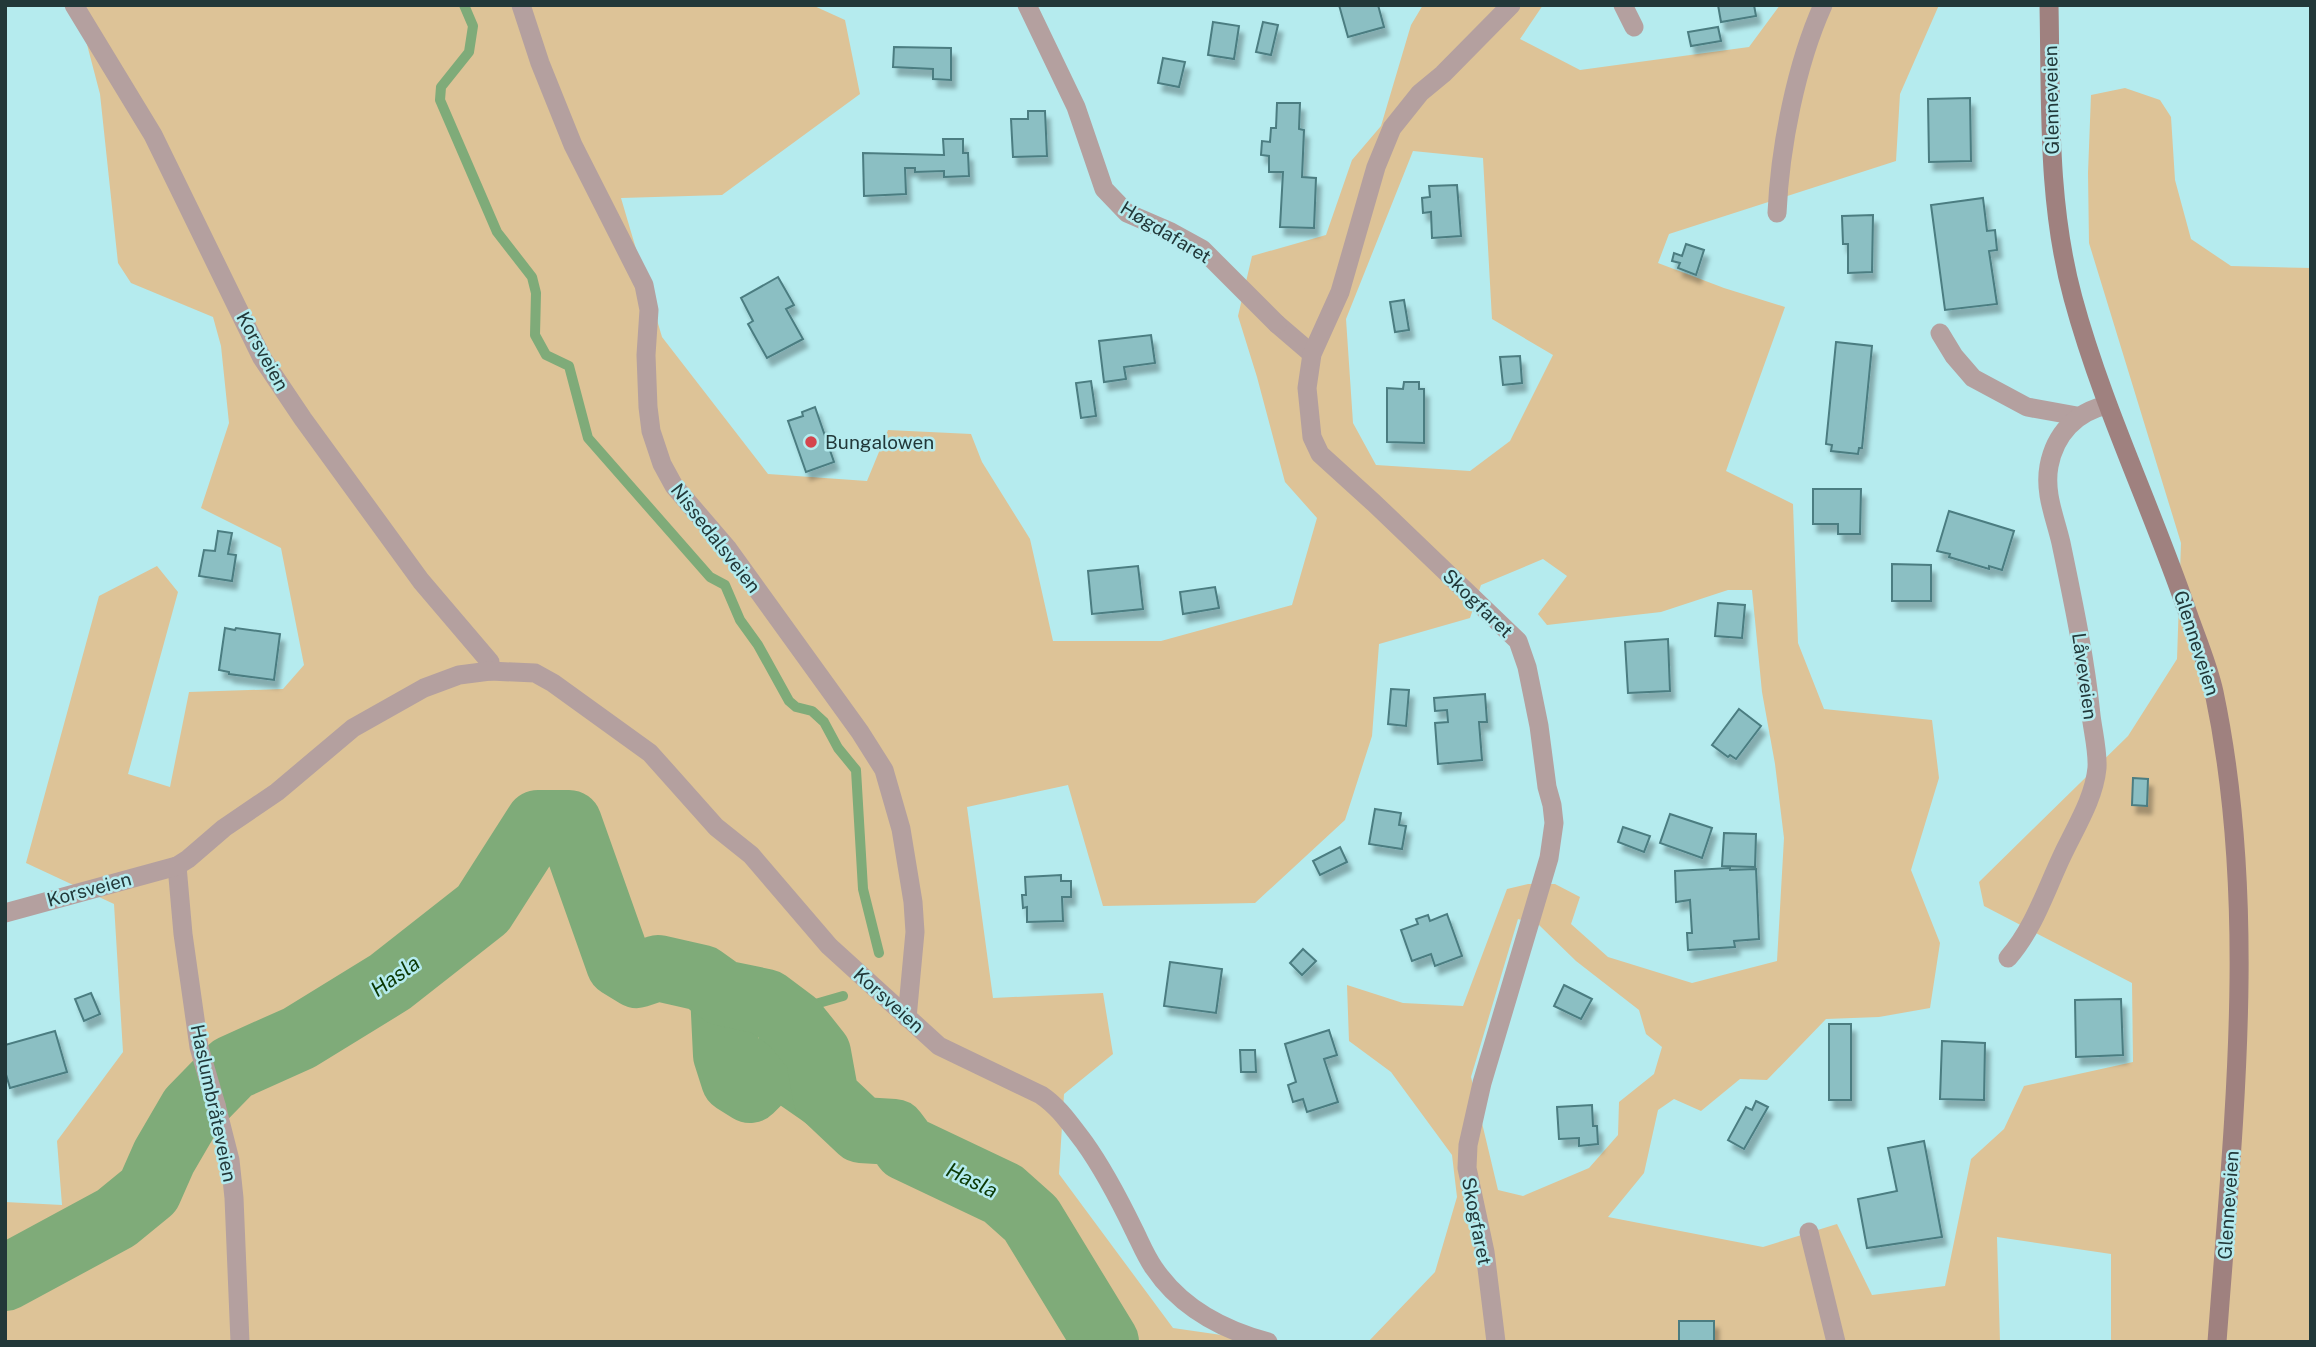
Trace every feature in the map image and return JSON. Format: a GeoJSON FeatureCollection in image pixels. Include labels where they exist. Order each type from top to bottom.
{"type":"FeatureCollection","features":[{"type":"Feature","properties":{"kind":"main road","name":"Glenneveien"},"geometry":{"type":"LineString","coordinates":[[2049,5],[2054,206],[2062,255],[2073,299],[2107,405],[2171,564],[2214,689],[2229,779],[2238,874],[2237,1091],[2217,1342]]}},
{"type":"Feature","properties":{"kind":"street","name":"Korsveien"},"geometry":{"type":"LineString","coordinates":[[74,5],[153,135],[262,358],[421,581],[490,662],[490,671]]}},
{"type":"Feature","properties":{"kind":"street","name":"Nissedalsveien"},"geometry":{"type":"LineString","coordinates":[[521,5],[573,145],[644,285],[649,310],[646,355],[648,407],[651,430],[662,464],[674,486],[736,560],[860,732],[884,770],[901,829],[913,902],[915,932],[907,1018]]}},
{"type":"Feature","properties":{"kind":"street","name":"Høgdafaret"},"geometry":{"type":"LineString","coordinates":[[1027,5],[1076,107],[1104,189],[1127,213],[1202,249],[1277,324],[1312,354]]}},
{"type":"Feature","properties":{"kind":"street","name":"Skogfaret"},"geometry":{"type":"LineString","coordinates":[[1496,1342],[1485,1252],[1467,1168],[1468,1145],[1482,1083],[1549,858],[1554,824],[1539,726],[1527,667],[1518,641],[1320,454],[1312,437],[1307,388],[1312,354],[1340,292],[1376,167],[1392,128],[1420,93],[1443,74],[1511,5]]}},
{"type":"Feature","properties":{"kind":"street"},"geometry":{"type":"LineString","coordinates":[[1623,5],[1634,27]]}},
{"type":"Feature","properties":{"kind":"street"},"geometry":{"type":"LineString","coordinates":[[1776,213],[1779,170],[1804,57],[1823,5]]}},
{"type":"Feature","properties":{"kind":"street"},"geometry":{"type":"LineString","coordinates":[[1940,334],[1973,378],[2027,407],[2077,416],[2107,405]]}},
{"type":"Feature","properties":{"kind":"street","name":"Låveveien"},"geometry":{"type":"LineString","coordinates":[[2008,958],[2021,943],[2040,908],[2094,789],[2097,765],[2088,684],[2057,529],[2047,495],[2049,465],[2061,434],[2077,416]]}},
{"type":"Feature","properties":{"kind":"street","name":"Korsveien"},"geometry":{"type":"LineString","coordinates":[[5,913],[177,866],[224,828],[277,792],[353,728],[424,688],[459,675],[490,671],[535,673],[553,682],[650,753],[716,827],[751,855],[829,946],[939,1046],[1053,1103],[1104,1170],[1154,1268],[1185,1303],[1203,1316],[1244,1335],[1268,1342]]}},
{"type":"Feature","properties":{"kind":"street","name":"Haslumbråteveien"},"geometry":{"type":"LineString","coordinates":[[177,866],[183,934],[199,1047],[231,1172],[240,1342]]}},
{"type":"Feature","properties":{"kind":"street"},"geometry":{"type":"LineString","coordinates":[[1810,1232],[1836,1342]]}},
{"type":"Feature","properties":{"kind":"shaded area"},"geometry":{"type":"Polygon","coordinates":[[[66,5],[812,5],[845,20],[860,94],[722,195],[621,198],[662,337],[768,474],[867,481],[888,430],[971,434],[982,462],[1030,539],[1053,641],[1161,641],[1292,605],[1317,518],[1285,482],[1238,316],[1252,256],[1326,235],[1352,160],[1381,126],[1411,25],[1423,5],[1543,5],[1520,39],[1580,70],[1749,47],[1780,5],[1939,5],[1900,94],[1896,161],[1669,234],[1658,263],[1785,307],[1726,471],[1793,504],[1798,643],[1824,709],[1932,720],[1939,778],[1911,870],[1940,943],[1930,1008],[1879,1017],[1826,1019],[1767,1080],[1740,1079],[1701,1111],[1674,1099],[1658,1110],[1644,1173],[1608,1217],[1763,1247],[1837,1224],[1872,1295],[1945,1286],[1971,1159],[2004,1129],[2024,1086],[2133,1062],[2132,983],[1984,906],[1979,882],[2128,736],[2177,659],[2181,543],[2089,243],[2091,95],[2125,88],[2160,100],[2171,117],[2175,180],[2191,239],[2231,266],[2311,268],[2311,1342],[2111,1342],[2111,1254],[1997,1237],[2000,1342],[1368,1342],[1435,1272],[1457,1197],[1452,1155],[1391,1072],[1349,1041],[1347,985],[1403,1003],[1463,1006],[1507,889],[1528,884],[1555,884],[1580,897],[1571,924],[1608,957],[1692,983],[1777,961],[1784,838],[1775,764],[1762,692],[1752,590],[1728,590],[1661,612],[1547,625],[1538,614],[1567,576],[1543,559],[1481,585],[1470,618],[1379,644],[1372,736],[1345,820],[1255,903],[1103,906],[1068,785],[967,807],[993,998],[1103,993],[1113,1054],[1064,1094],[1059,1174],[1173,1328],[1270,1342],[5,1342],[5,1202],[62,1205],[57,1141],[123,1052],[114,904],[26,863],[99,596],[157,566],[178,592],[128,774],[170,787],[189,692],[283,689],[304,665],[281,548],[201,508],[229,423],[221,346],[213,317],[131,283],[118,263],[100,94],[84,33],[66,5]],[[1413,151],[1346,319],[1353,423],[1376,465],[1470,471],[1510,441],[1553,355],[1492,319],[1483,158],[1413,151]],[[1518,919],[1471,1077],[1498,1190],[1523,1196],[1589,1168],[1618,1135],[1619,1102],[1654,1074],[1662,1047],[1646,1034],[1639,1010],[1576,961],[1539,925],[1518,919]]]}},
{"type":"Feature","properties":{"kind":"building"},"geometry":{"type":"Polygon","coordinates":[[[1339,5],[1378,5],[1384,27],[1348,37],[1339,5]]]}},
{"type":"Feature","properties":{"kind":"building"},"geometry":{"type":"Polygon","coordinates":[[[1718,5],[1754,5],[1756,16],[1721,22],[1718,5]]]}},
{"type":"Feature","properties":{"kind":"building"},"geometry":{"type":"Polygon","coordinates":[[[1213,22],[1239,26],[1234,59],[1208,55],[1213,22]]]}},
{"type":"Feature","properties":{"kind":"building"},"geometry":{"type":"Polygon","coordinates":[[[1263,22],[1278,25],[1271,55],[1256,52],[1263,22]]]}},
{"type":"Feature","properties":{"kind":"building"},"geometry":{"type":"Polygon","coordinates":[[[1718,27],[1721,41],[1691,46],[1688,32],[1718,27]]]}},
{"type":"Feature","properties":{"kind":"building"},"geometry":{"type":"Polygon","coordinates":[[[894,47],[951,48],[951,80],[933,79],[933,69],[893,67],[894,47]]]}},
{"type":"Feature","properties":{"kind":"building"},"geometry":{"type":"Polygon","coordinates":[[[1163,58],[1185,62],[1179,87],[1158,83],[1163,58]]]}},
{"type":"Feature","properties":{"kind":"building"},"geometry":{"type":"Polygon","coordinates":[[[1970,98],[1971,161],[1929,162],[1928,99],[1970,98]]]}},
{"type":"Feature","properties":{"kind":"building"},"geometry":{"type":"Polygon","coordinates":[[[1277,103],[1300,103],[1299,129],[1304,130],[1302,177],[1316,178],[1314,228],[1280,227],[1283,172],[1269,172],[1269,156],[1261,155],[1262,141],[1270,142],[1271,128],[1276,128],[1277,103]]]}},
{"type":"Feature","properties":{"kind":"building"},"geometry":{"type":"Polygon","coordinates":[[[1028,111],[1045,111],[1047,156],[1013,157],[1011,119],[1028,119],[1028,111]]]}},
{"type":"Feature","properties":{"kind":"building"},"geometry":{"type":"Polygon","coordinates":[[[943,139],[963,139],[963,153],[968,153],[969,176],[944,177],[944,171],[915,172],[915,168],[905,168],[906,194],[864,196],[863,153],[944,155],[943,139]]]}},
{"type":"Feature","properties":{"kind":"building"},"geometry":{"type":"Polygon","coordinates":[[[1457,185],[1461,236],[1432,238],[1431,212],[1423,213],[1422,198],[1430,197],[1429,186],[1457,185]]]}},
{"type":"Feature","properties":{"kind":"building"},"geometry":{"type":"Polygon","coordinates":[[[1983,198],[1987,231],[1995,230],[1997,250],[1989,251],[1997,304],[1945,310],[1931,205],[1983,198]]]}},
{"type":"Feature","properties":{"kind":"building"},"geometry":{"type":"Polygon","coordinates":[[[1873,215],[1872,272],[1848,273],[1848,244],[1843,244],[1842,216],[1873,215]]]}},
{"type":"Feature","properties":{"kind":"building"},"geometry":{"type":"Polygon","coordinates":[[[1686,244],[1704,250],[1696,275],[1678,268],[1680,263],[1672,261],[1674,253],[1682,256],[1686,244]]]}},
{"type":"Feature","properties":{"kind":"building"},"geometry":{"type":"Polygon","coordinates":[[[778,277],[794,305],[786,309],[803,339],[767,358],[748,324],[753,321],[741,298],[778,277]]]}},
{"type":"Feature","properties":{"kind":"building"},"geometry":{"type":"Polygon","coordinates":[[[1404,300],[1409,330],[1395,332],[1390,302],[1404,300]]]}},
{"type":"Feature","properties":{"kind":"building"},"geometry":{"type":"Polygon","coordinates":[[[1151,335],[1155,363],[1124,367],[1126,379],[1104,382],[1099,341],[1151,335]]]}},
{"type":"Feature","properties":{"kind":"building"},"geometry":{"type":"Polygon","coordinates":[[[1836,342],[1872,346],[1862,448],[1859,448],[1858,454],[1831,451],[1832,445],[1826,444],[1836,342]]]}},
{"type":"Feature","properties":{"kind":"building"},"geometry":{"type":"Polygon","coordinates":[[[1520,356],[1522,383],[1503,385],[1500,357],[1520,356]]]}},
{"type":"Feature","properties":{"kind":"building"},"geometry":{"type":"Polygon","coordinates":[[[1091,381],[1096,416],[1081,418],[1076,383],[1091,381]]]}},
{"type":"Feature","properties":{"kind":"building"},"geometry":{"type":"Polygon","coordinates":[[[1404,382],[1419,382],[1419,389],[1424,389],[1424,443],[1387,442],[1387,388],[1403,389],[1404,382]]]}},
{"type":"Feature","properties":{"kind":"building","name":"Bungalowen"},"geometry":{"type":"Polygon","coordinates":[[[815,407],[834,462],[806,472],[788,421],[803,416],[802,412],[815,407]]]}},
{"type":"Feature","properties":{"kind":"building"},"geometry":{"type":"Polygon","coordinates":[[[1813,489],[1861,489],[1860,534],[1838,534],[1838,524],[1813,524],[1813,489]]]}},
{"type":"Feature","properties":{"kind":"building"},"geometry":{"type":"Polygon","coordinates":[[[1949,511],[2014,531],[2002,570],[1989,566],[1989,569],[1937,551],[1949,511]]]}},
{"type":"Feature","properties":{"kind":"building"},"geometry":{"type":"Polygon","coordinates":[[[218,531],[232,533],[228,554],[236,555],[232,581],[199,576],[204,550],[215,551],[218,531]]]}},
{"type":"Feature","properties":{"kind":"building"},"geometry":{"type":"Polygon","coordinates":[[[1892,564],[1931,565],[1931,601],[1892,601],[1892,564]]]}},
{"type":"Feature","properties":{"kind":"building"},"geometry":{"type":"Polygon","coordinates":[[[1138,566],[1143,609],[1092,614],[1088,571],[1138,566]]]}},
{"type":"Feature","properties":{"kind":"building"},"geometry":{"type":"Polygon","coordinates":[[[1215,587],[1219,608],[1183,614],[1180,592],[1215,587]]]}},
{"type":"Feature","properties":{"kind":"building"},"geometry":{"type":"Polygon","coordinates":[[[1718,603],[1745,605],[1742,638],[1715,636],[1718,603]]]}},
{"type":"Feature","properties":{"kind":"building"},"geometry":{"type":"Polygon","coordinates":[[[225,628],[280,634],[274,680],[229,674],[219,670],[225,628]]]}},
{"type":"Feature","properties":{"kind":"building"},"geometry":{"type":"Polygon","coordinates":[[[1668,639],[1670,691],[1628,693],[1625,642],[1668,639]]]}},
{"type":"Feature","properties":{"kind":"building"},"geometry":{"type":"Polygon","coordinates":[[[1391,689],[1409,690],[1406,726],[1388,724],[1391,689]]]}},
{"type":"Feature","properties":{"kind":"building"},"geometry":{"type":"Polygon","coordinates":[[[1485,694],[1487,722],[1479,722],[1482,760],[1438,764],[1435,723],[1448,722],[1447,710],[1435,711],[1434,698],[1485,694]]]}},
{"type":"Feature","properties":{"kind":"building"},"geometry":{"type":"Polygon","coordinates":[[[1739,709],[1761,726],[1736,759],[1730,755],[1728,757],[1712,745],[1739,709]]]}},
{"type":"Feature","properties":{"kind":"building"},"geometry":{"type":"Polygon","coordinates":[[[2133,778],[2148,779],[2147,806],[2132,805],[2133,778]]]}},
{"type":"Feature","properties":{"kind":"building"},"geometry":{"type":"Polygon","coordinates":[[[1375,809],[1401,813],[1399,825],[1406,826],[1402,849],[1369,844],[1375,809]]]}},
{"type":"Feature","properties":{"kind":"building"},"geometry":{"type":"Polygon","coordinates":[[[1670,814],[1712,828],[1702,858],[1660,843],[1670,814]]]}},
{"type":"Feature","properties":{"kind":"building"},"geometry":{"type":"Polygon","coordinates":[[[1623,827],[1650,836],[1644,852],[1618,842],[1623,827]]]}},
{"type":"Feature","properties":{"kind":"building"},"geometry":{"type":"Polygon","coordinates":[[[1724,833],[1756,834],[1755,867],[1722,866],[1724,833]]]}},
{"type":"Feature","properties":{"kind":"building"},"geometry":{"type":"Polygon","coordinates":[[[1340,847],[1347,862],[1320,875],[1313,861],[1340,847]]]}},
{"type":"Feature","properties":{"kind":"building"},"geometry":{"type":"Polygon","coordinates":[[[1756,869],[1759,939],[1734,941],[1735,947],[1688,950],[1687,933],[1692,933],[1690,900],[1676,902],[1675,871],[1756,869]]]}},
{"type":"Feature","properties":{"kind":"building"},"geometry":{"type":"Polygon","coordinates":[[[1061,875],[1061,881],[1071,881],[1071,897],[1062,897],[1063,921],[1027,922],[1027,907],[1023,908],[1022,895],[1026,895],[1025,877],[1061,875]]]}},
{"type":"Feature","properties":{"kind":"building"},"geometry":{"type":"Polygon","coordinates":[[[1447,914],[1462,956],[1435,966],[1431,954],[1412,961],[1401,930],[1418,924],[1416,919],[1428,915],[1430,921],[1447,914]]]}},
{"type":"Feature","properties":{"kind":"building"},"geometry":{"type":"Polygon","coordinates":[[[1303,949],[1316,961],[1302,975],[1290,963],[1303,949]]]}},
{"type":"Feature","properties":{"kind":"building"},"geometry":{"type":"Polygon","coordinates":[[[1170,962],[1222,969],[1216,1013],[1164,1006],[1170,962]]]}},
{"type":"Feature","properties":{"kind":"building"},"geometry":{"type":"Polygon","coordinates":[[[1564,985],[1592,999],[1581,1019],[1554,1006],[1564,985]]]}},
{"type":"Feature","properties":{"kind":"building"},"geometry":{"type":"Polygon","coordinates":[[[91,993],[100,1014],[84,1021],[75,999],[91,993]]]}},
{"type":"Feature","properties":{"kind":"building"},"geometry":{"type":"Polygon","coordinates":[[[2121,999],[2123,1055],[2076,1057],[2075,1000],[2121,999]]]}},
{"type":"Feature","properties":{"kind":"building"},"geometry":{"type":"Polygon","coordinates":[[[1829,1024],[1851,1024],[1851,1100],[1829,1100],[1829,1024]]]}},
{"type":"Feature","properties":{"kind":"building"},"geometry":{"type":"Polygon","coordinates":[[[1329,1030],[1337,1055],[1324,1059],[1338,1102],[1307,1112],[1303,1099],[1293,1102],[1288,1085],[1296,1082],[1285,1044],[1329,1030]]]}},
{"type":"Feature","properties":{"kind":"building"},"geometry":{"type":"Polygon","coordinates":[[[55,1031],[67,1072],[10,1088],[5,1071],[5,1045],[55,1031]]]}},
{"type":"Feature","properties":{"kind":"building"},"geometry":{"type":"Polygon","coordinates":[[[1942,1041],[1985,1043],[1984,1100],[1940,1099],[1942,1041]]]}},
{"type":"Feature","properties":{"kind":"building"},"geometry":{"type":"Polygon","coordinates":[[[1240,1050],[1255,1050],[1256,1072],[1241,1072],[1240,1050]]]}},
{"type":"Feature","properties":{"kind":"building"},"geometry":{"type":"Polygon","coordinates":[[[1756,1101],[1768,1107],[1744,1149],[1728,1140],[1746,1107],[1752,1110],[1756,1101]]]}},
{"type":"Feature","properties":{"kind":"building"},"geometry":{"type":"Polygon","coordinates":[[[1592,1105],[1593,1126],[1597,1126],[1598,1144],[1579,1146],[1579,1138],[1559,1139],[1557,1107],[1592,1105]]]}},
{"type":"Feature","properties":{"kind":"building"},"geometry":{"type":"Polygon","coordinates":[[[1924,1141],[1942,1237],[1867,1248],[1858,1199],[1897,1191],[1888,1148],[1924,1141]]]}},
{"type":"Feature","properties":{"kind":"building"},"geometry":{"type":"Polygon","coordinates":[[[1679,1321],[1714,1321],[1714,1342],[1679,1342],[1679,1321]]]}},
{"type":"Feature","properties":{"kind":"waterway"},"geometry":{"type":"LineString","coordinates":[[464,5],[473,26],[469,52],[441,87],[440,100],[497,232],[532,277],[536,293],[535,335],[546,355],[569,366],[588,438],[710,577],[725,585],[740,620],[758,645],[789,701],[796,707],[812,711],[824,722],[838,748],[856,770],[863,889],[879,953]]}},
{"type":"Feature","properties":{"kind":"waterway","name":"Hasla"},"geometry":{"type":"LineString","coordinates":[[5,1278],[116,1218],[149,1191],[164,1157],[192,1109],[232,1068],[299,1038],[390,982],[483,909],[538,823],[569,823],[619,964],[637,975],[658,968],[702,978],[723,993],[766,1002],[794,1023],[818,1053],[826,1097],[861,1130],[894,1132],[906,1148],[1003,1194],[1031,1219],[1106,1342]]}},
{"type":"Feature","properties":{"kind":"waterway","name":"Hasla"},"geometry":{"type":"LineString","coordinates":[[723,993],[726,1055],[734,1080],[750,1090],[771,1069],[790,1072],[826,1097]]}},
{"type":"Feature","properties":{"kind":"waterway"},"geometry":{"type":"LineString","coordinates":[[794,1023],[805,1007],[843,996]]}},
{"type":"Feature","properties":{"kind":"place","name":"Bungalowen"},"geometry":{"type":"Point","coordinates":[811,442]}}]}
